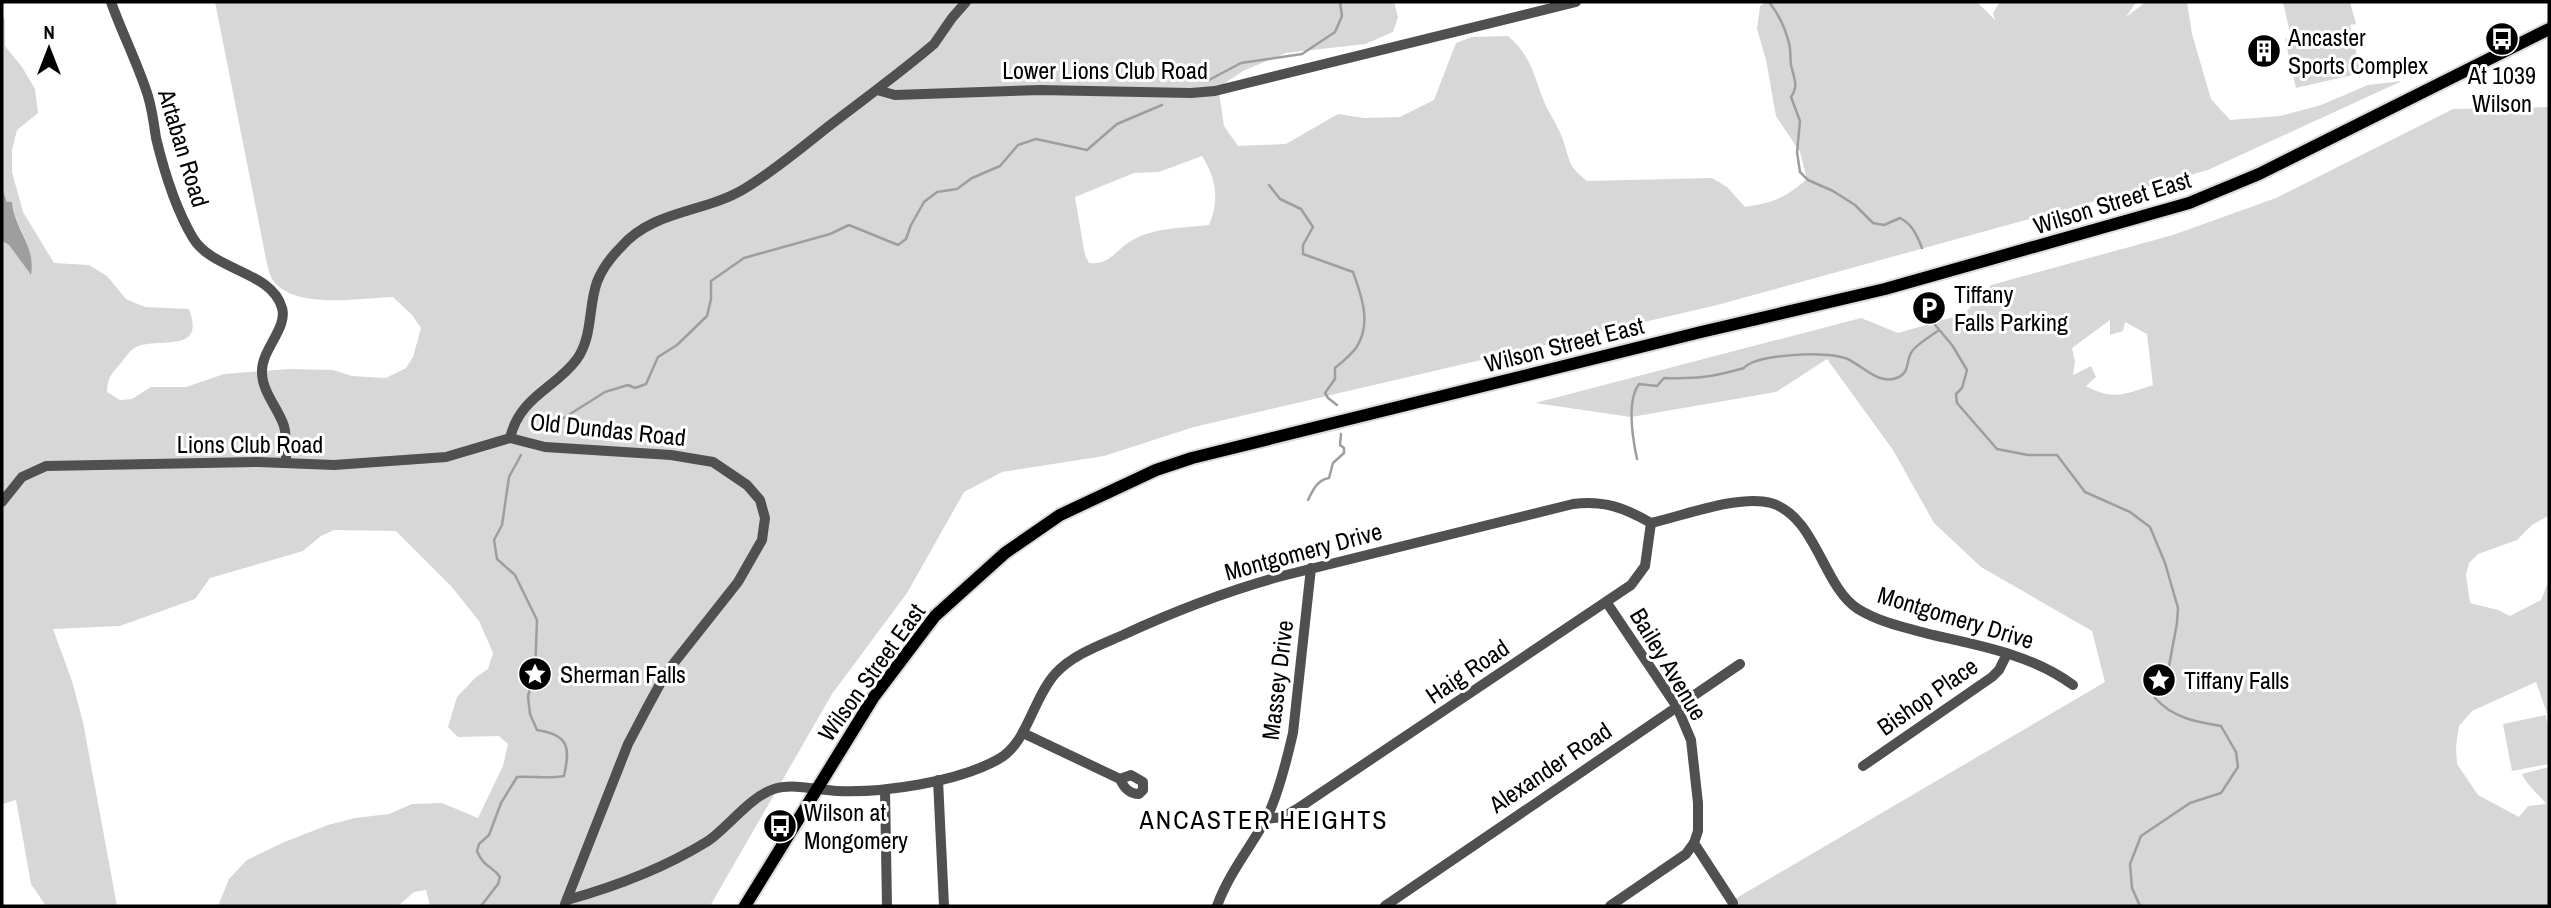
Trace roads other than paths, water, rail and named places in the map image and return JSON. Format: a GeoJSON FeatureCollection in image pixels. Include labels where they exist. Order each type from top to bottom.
{"type":"FeatureCollection","features":[{"type":"Feature","properties":{"kind":"main road","name":"Wilson Street East"},"geometry":{"type":"LineString","coordinates":[[746,906],[873,698],[935,616],[1005,553],[1060,514],[1145,475],[1192,458],[1885,289],[2189,203],[2259,174],[2549,29]]}},
{"type":"Feature","properties":{"kind":"street","name":"Artaban Road"},"geometry":{"type":"LineString","coordinates":[[111,2],[148,97],[169,183],[194,240],[214,259],[262,282],[277,295],[284,310],[280,328],[264,356],[262,373],[266,392],[284,428],[286,463]]}},
{"type":"Feature","properties":{"kind":"street","name":"Old Dundas Road"},"geometry":{"type":"LineString","coordinates":[[565,903],[628,744],[666,673],[738,582],[762,540],[765,518],[760,500],[747,485],[713,462],[671,455],[530,445],[514,440],[513,424],[535,395],[571,366],[579,355],[585,343],[598,282],[609,261],[637,231],[652,222],[725,199],[785,161],[934,44],[967,2]]}},
{"type":"Feature","properties":{"kind":"street","name":"Lower Lions Club Road"},"geometry":{"type":"LineString","coordinates":[[877,90],[895,95],[1040,90],[1191,93],[1215,91],[1576,2]]}},
{"type":"Feature","properties":{"kind":"street","name":"Lions Club Road"},"geometry":{"type":"LineString","coordinates":[[2,502],[22,477],[46,466],[286,463],[334,465],[446,457],[514,440]]}},
{"type":"Feature","properties":{"kind":"street","name":"Montgomery Drive"},"geometry":{"type":"LineString","coordinates":[[565,903],[665,863],[709,840],[773,789],[885,790],[981,768],[999,759],[1017,745],[1042,693],[1055,674],[1095,647],[1184,609],[1245,586],[1311,568],[1573,504],[1593,502],[1619,506],[1651,523],[1729,505],[1755,501],[1772,504],[1788,512],[1800,526],[1854,606],[1871,616],[1902,627],[2035,662],[2073,685]]}},
{"type":"Feature","properties":{"kind":"street","name":"Haig Road"},"geometry":{"type":"LineString","coordinates":[[1266,819],[1283,817],[1300,807],[1631,585],[1646,566],[1651,523]]}},
{"type":"Feature","properties":{"kind":"street","name":"Massey Drive"},"geometry":{"type":"LineString","coordinates":[[1217,906],[1266,819],[1293,733],[1311,568]]}},
{"type":"Feature","properties":{"kind":"street","name":"Bailey Avenue"},"geometry":{"type":"LineString","coordinates":[[1607,603],[1677,707],[1691,740],[1696,772],[1698,831],[1694,843]]}},
{"type":"Feature","properties":{"kind":"street","name":"Bishop Place"},"geometry":{"type":"LineString","coordinates":[[1863,766],[1992,677],[2007,654]]}},
{"type":"Feature","properties":{"kind":"street","name":"Alexander Road"},"geometry":{"type":"LineString","coordinates":[[1385,906],[1740,664]]}},
{"type":"Feature","properties":{"kind":"street"},"geometry":{"type":"LineString","coordinates":[[1023,733],[1119,779]]}},
{"type":"Feature","properties":{"kind":"street"},"geometry":{"type":"LineString","coordinates":[[938,780],[944,906]]}},
{"type":"Feature","properties":{"kind":"street"},"geometry":{"type":"LineString","coordinates":[[885,790],[887,906]]}},
{"type":"Feature","properties":{"kind":"street"},"geometry":{"type":"LineString","coordinates":[[1610,906],[1686,854],[1694,843],[1733,903]]}},
{"type":"Feature","properties":{"kind":"waterway"},"geometry":{"type":"LineString","coordinates":[[1207,81],[1241,63],[1302,54],[1335,32],[1342,16],[1340,2]]}},
{"type":"Feature","properties":{"kind":"waterway"},"geometry":{"type":"LineString","coordinates":[[1769,2],[1781,21],[1790,46],[1795,85],[1791,97],[1800,121],[1797,152],[1800,172],[1808,180],[1855,205],[1873,223],[1884,225],[1900,218],[1904,220],[1914,230],[1922,248]]}},
{"type":"Feature","properties":{"kind":"waterway"},"geometry":{"type":"LineString","coordinates":[[543,431],[605,392],[628,385],[635,388],[646,384],[658,357],[677,345],[707,316],[711,281],[744,258],[830,234],[849,225],[898,245],[906,239],[924,202],[937,192],[957,189],[972,178],[1000,166],[1018,145],[1036,139],[1087,150],[1117,124],[1162,105]]}},
{"type":"Feature","properties":{"kind":"waterway"},"geometry":{"type":"LineString","coordinates":[[1269,185],[1280,199],[1301,209],[1313,227],[1303,245],[1303,254],[1353,272],[1360,291],[1364,310],[1361,339],[1354,351],[1335,368],[1335,379],[1325,393],[1337,405]]}},
{"type":"Feature","properties":{"kind":"waterway"},"geometry":{"type":"LineString","coordinates":[[2,192],[5,201]]}},
{"type":"Feature","properties":{"kind":"waterway"},"geometry":{"type":"LineString","coordinates":[[1931,320],[1952,345],[1967,370],[1962,388],[1956,394],[1957,403],[1997,449],[2028,455],[2057,455],[2085,492],[2130,512],[2150,527],[2165,563],[2178,608],[2169,666],[2159,680],[2155,698],[2177,715],[2221,726],[2236,752],[2238,767],[2221,793],[2190,803],[2141,836],[2130,864],[2132,888],[2140,906]]}},
{"type":"Feature","properties":{"kind":"waterway"},"geometry":{"type":"LineString","coordinates":[[1637,459],[1632,431],[1632,410],[1639,384],[1657,386],[1664,378],[1696,378],[1744,368],[1762,360],[1808,354],[1845,358],[1870,374],[1891,379],[1903,374],[1913,350],[1939,330]]}},
{"type":"Feature","properties":{"kind":"waterway"},"geometry":{"type":"LineString","coordinates":[[1308,500],[1318,483],[1329,478],[1333,463],[1344,453],[1344,448],[1340,445],[1341,434]]}},
{"type":"Feature","properties":{"kind":"waterway"},"geometry":{"type":"LineString","coordinates":[[481,906],[498,884],[500,877],[483,861],[477,851],[479,844],[489,835],[501,803],[517,777],[564,776],[567,758],[562,739],[537,730],[530,714],[528,696],[535,674],[537,620],[515,575],[497,559],[494,540],[502,525],[509,477],[521,455]]}},
{"type":"Feature","properties":{"kind":"place","name":"At 1039 Wilson"},"geometry":{"type":"Point","coordinates":[2502,39]}},
{"type":"Feature","properties":{"kind":"place","name":"Ancaster Sports Complex"},"geometry":{"type":"Point","coordinates":[2264,51]}},
{"type":"Feature","properties":{"kind":"place","name":"Tiffany Falls Parking"},"geometry":{"type":"Point","coordinates":[1929,308]}},
{"type":"Feature","properties":{"kind":"place","name":"Sherman Falls"},"geometry":{"type":"Point","coordinates":[535,674]}},
{"type":"Feature","properties":{"kind":"place","name":"Tiffany Falls"},"geometry":{"type":"Point","coordinates":[2159,680]}},
{"type":"Feature","properties":{"kind":"place","name":"Wilson at Mongomery"},"geometry":{"type":"Point","coordinates":[780,826]}},
{"type":"Feature","properties":{"kind":"district","name":"ANCASTER HEIGHTS"},"geometry":{"type":"Point","coordinates":[1264,819]}}]}
